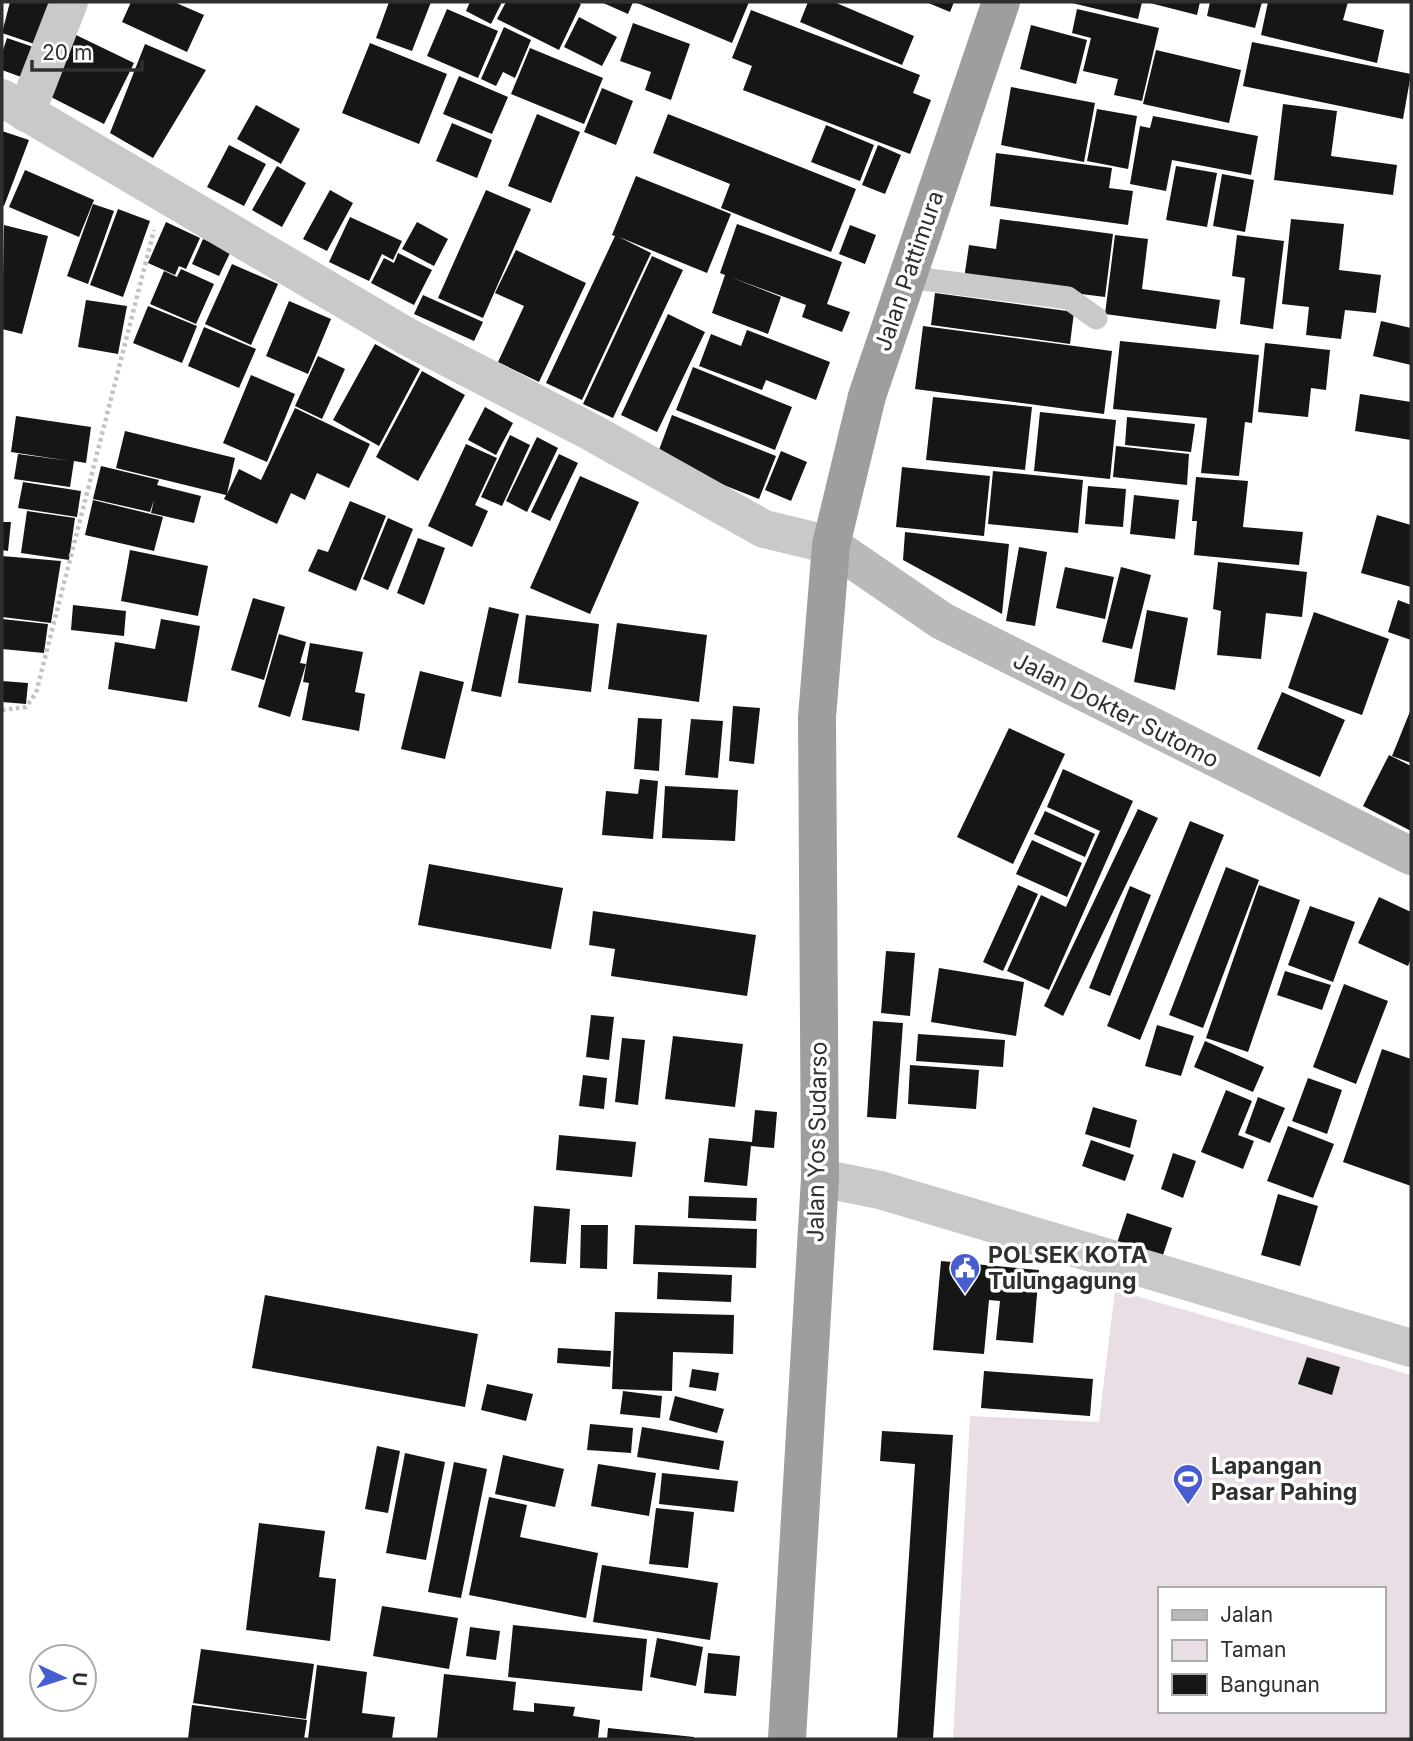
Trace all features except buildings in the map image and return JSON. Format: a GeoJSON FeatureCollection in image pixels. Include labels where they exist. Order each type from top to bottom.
{"type":"FeatureCollection","features":[{"type":"Feature","properties":{"kind":"highway","name":"Jalan Pattimura"},"geometry":{"type":"LineString","coordinates":[[831,545],[867,397],[1001,2]]}},
{"type":"Feature","properties":{"kind":"highway","name":"Jalan Yos Sudarso"},"geometry":{"type":"LineString","coordinates":[[787,1739],[820,1178],[817,717],[831,545]]}},
{"type":"Feature","properties":{"kind":"main road","name":"Jalan Dokter Sutomo"},"geometry":{"type":"LineString","coordinates":[[831,545],[942,621],[1411,856]]}},
{"type":"Feature","properties":{"kind":"street"},"geometry":{"type":"LineString","coordinates":[[69,2],[14,106],[405,336],[591,432],[764,529],[831,545]]}},
{"type":"Feature","properties":{"kind":"street"},"geometry":{"type":"LineString","coordinates":[[820,1178],[880,1190],[1411,1348]]}},
{"type":"Feature","properties":{"kind":"lane"},"geometry":{"type":"LineString","coordinates":[[907,277],[1068,298],[1096,318]]}},
{"type":"Feature","properties":{"kind":"path"},"geometry":{"type":"LineString","coordinates":[[2,710],[26,707],[36,693],[163,195]]}},
{"type":"Feature","properties":{"kind":"green space","name":"Lapangan Pasar Pahing"},"geometry":{"type":"Polygon","coordinates":[[[1115,1290],[1411,1375],[1411,1739],[953,1739],[970,1416],[1099,1422],[1115,1290]]]}},
{"type":"Feature","properties":{"kind":"place","name":"POLSEK KOTA Tulungagung"},"geometry":{"type":"Point","coordinates":[965,1295]}},
{"type":"Feature","properties":{"kind":"place","name":"Lapangan Pasar Pahing"},"geometry":{"type":"Point","coordinates":[1188,1506]}}]}
